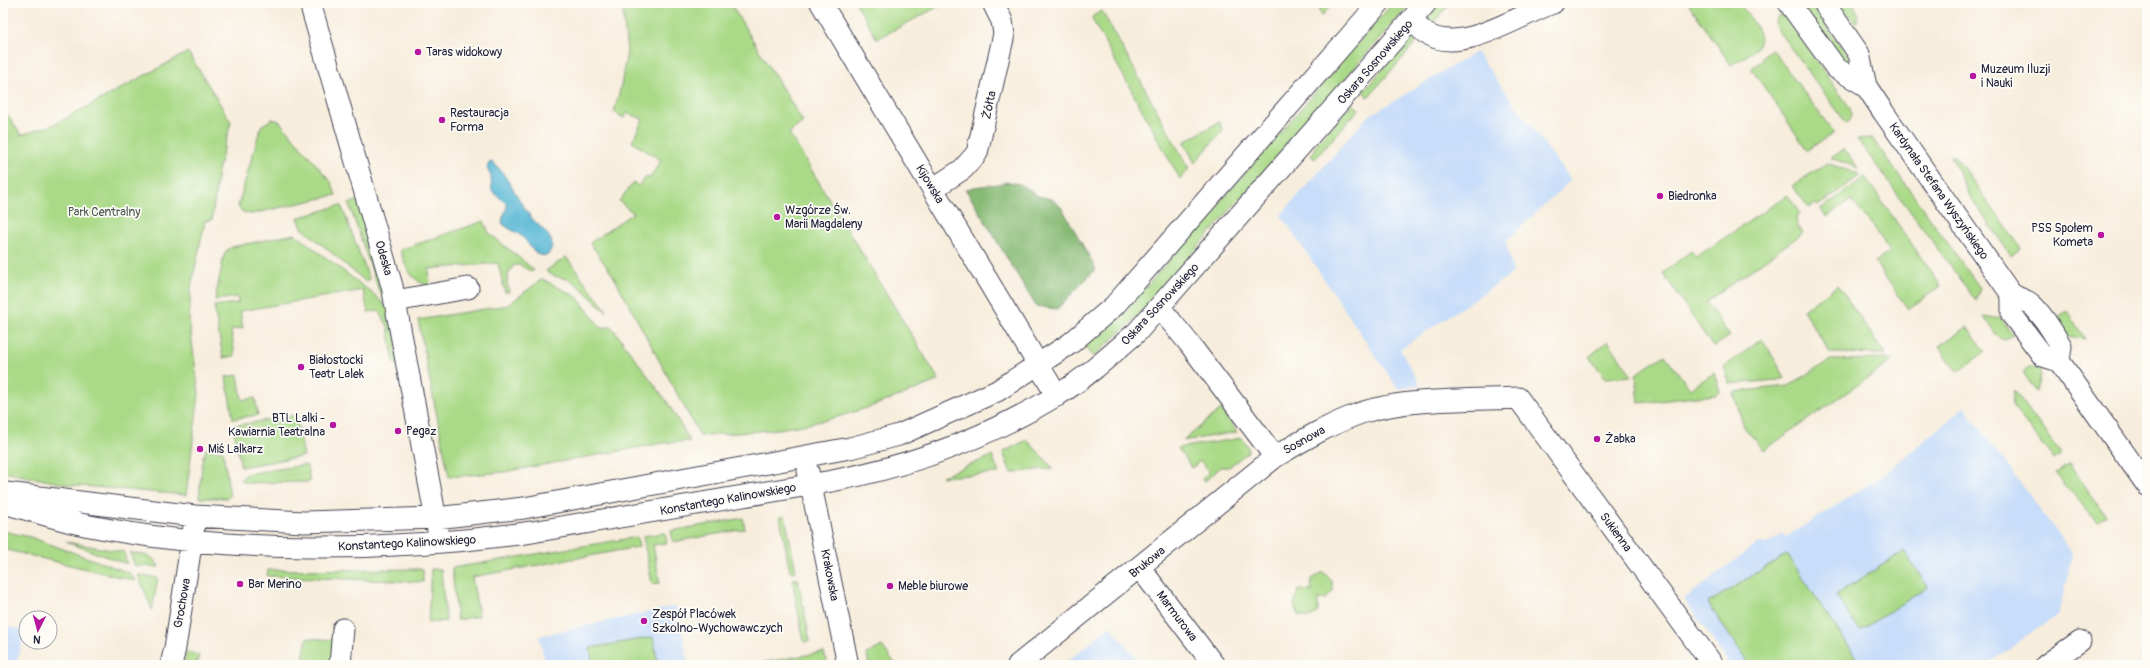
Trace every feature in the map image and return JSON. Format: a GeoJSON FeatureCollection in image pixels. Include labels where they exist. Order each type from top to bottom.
{"type":"FeatureCollection","features":[{"type":"Feature","properties":{"kind":"street","name":"Odeska"},"geometry":{"type":"LineString","coordinates":[[310,3],[395,301],[441,542]]}},
{"type":"Feature","properties":{"kind":"street","name":"Kijowska"},"geometry":{"type":"LineString","coordinates":[[821,3],[863,75],[934,188],[1057,396]]}},
{"type":"Feature","properties":{"kind":"street","name":"Żółta"},"geometry":{"type":"LineString","coordinates":[[934,188],[963,169],[977,153],[1004,34],[1002,21],[993,3]]}},
{"type":"Feature","properties":{"kind":"street"},"geometry":{"type":"LineString","coordinates":[[805,456],[850,448],[899,435],[997,391],[1038,366],[1071,343],[1114,306],[1379,3]]}},
{"type":"Feature","properties":{"kind":"street","name":"Oskara Sosnowskiego"},"geometry":{"type":"LineString","coordinates":[[811,484],[858,476],[932,454],[1000,427],[1057,396],[1114,352],[1160,308],[1426,3]]}},
{"type":"Feature","properties":{"kind":"street"},"geometry":{"type":"LineString","coordinates":[[1411,20],[1427,34],[1446,41],[1469,39],[1553,3]]}},
{"type":"Feature","properties":{"kind":"street","name":"Kardynała Stefana Wyszyńskiego"},"geometry":{"type":"LineString","coordinates":[[1789,3],[1836,68],[1866,86]]}},
{"type":"Feature","properties":{"kind":"street","name":"Kardynała Stefana Wyszyńskiego"},"geometry":{"type":"LineString","coordinates":[[1824,3],[1859,54],[1866,86],[2012,296],[2030,303],[2053,332],[2061,346],[2059,361],[2147,484]]}},
{"type":"Feature","properties":{"kind":"street"},"geometry":{"type":"LineString","coordinates":[[395,301],[468,288]]}},
{"type":"Feature","properties":{"kind":"street","name":"Sosnowa"},"geometry":{"type":"LineString","coordinates":[[1160,308],[1188,342],[1275,457],[1318,430],[1363,413],[1399,405],[1443,401],[1518,398]]}},
{"type":"Feature","properties":{"kind":"street","name":"Sukienna"},"geometry":{"type":"LineString","coordinates":[[1518,398],[1713,665]]}},
{"type":"Feature","properties":{"kind":"street","name":"Krakowska"},"geometry":{"type":"LineString","coordinates":[[805,456],[848,665]]}},
{"type":"Feature","properties":{"kind":"street","name":"Konstantego Kalinowskiego"},"geometry":{"type":"LineString","coordinates":[[3,492],[195,516],[304,522],[436,518],[524,508],[805,456]]}},
{"type":"Feature","properties":{"kind":"street","name":"Brukowa"},"geometry":{"type":"LineString","coordinates":[[1018,665],[1140,568],[1275,457]]}},
{"type":"Feature","properties":{"kind":"street","name":"Konstantego Kalinowskiego"},"geometry":{"type":"LineString","coordinates":[[3,503],[90,526],[193,540],[309,547],[441,542],[532,532],[811,484]]}},
{"type":"Feature","properties":{"kind":"street","name":"Grochowa"},"geometry":{"type":"LineString","coordinates":[[170,665],[193,540],[195,516]]}},
{"type":"Feature","properties":{"kind":"street","name":"Marmurowa"},"geometry":{"type":"LineString","coordinates":[[1140,568],[1214,665]]}},
{"type":"Feature","properties":{"kind":"street"},"geometry":{"type":"LineString","coordinates":[[340,665],[343,629]]}},
{"type":"Feature","properties":{"kind":"street"},"geometry":{"type":"LineString","coordinates":[[2046,665],[2080,641]]}},
{"type":"Feature","properties":{"kind":"shaded area"},"geometry":{"type":"Polygon","coordinates":[[[1476,52],[1571,180],[1506,241],[1513,273],[1400,349],[1420,385],[1398,389],[1281,215],[1367,117],[1476,52]]]}},
{"type":"Feature","properties":{"kind":"shaded area"},"geometry":{"type":"Polygon","coordinates":[[[1964,407],[2073,554],[2058,615],[1985,665],[1730,665],[1684,599],[1758,543],[1767,544],[1783,533],[1786,537],[1882,476],[1964,407]]]}},
{"type":"Feature","properties":{"kind":"shaded area","name":"Zespół Placówek Szkolno-Wychowawczych"},"geometry":{"type":"Polygon","coordinates":[[[676,606],[689,665],[546,665],[539,636],[676,606]]]}},
{"type":"Feature","properties":{"kind":"shaded area"},"geometry":{"type":"Polygon","coordinates":[[[3,625],[18,629],[18,650],[20,650],[16,665],[3,665],[3,625]]]}},
{"type":"Feature","properties":{"kind":"shaded area"},"geometry":{"type":"Polygon","coordinates":[[[1110,626],[1142,665],[1063,665],[1098,636],[1110,626]]]}},
{"type":"Feature","properties":{"kind":"green space"},"geometry":{"type":"Polygon","coordinates":[[[622,3],[730,3],[803,122],[789,133],[939,380],[885,402],[810,424],[780,429],[700,436],[614,277],[590,243],[633,213],[619,201],[634,182],[638,186],[646,177],[650,178],[661,160],[632,142],[643,119],[627,113],[624,118],[614,112],[621,86],[627,52],[622,3]]]}},
{"type":"Feature","properties":{"kind":"green space"},"geometry":{"type":"Polygon","coordinates":[[[856,3],[945,3],[877,39],[856,3]]]}},
{"type":"Feature","properties":{"kind":"green space"},"geometry":{"type":"Polygon","coordinates":[[[1316,3],[1333,3],[1322,16],[1316,3]]]}},
{"type":"Feature","properties":{"kind":"green space"},"geometry":{"type":"Polygon","coordinates":[[[1393,3],[1411,3],[1136,318],[1093,357],[1083,345],[1120,313],[1148,285],[1393,3]]]}},
{"type":"Feature","properties":{"kind":"green space"},"geometry":{"type":"Polygon","coordinates":[[[1440,3],[1450,3],[1431,26],[1425,21],[1440,3]]]}},
{"type":"Feature","properties":{"kind":"green space"},"geometry":{"type":"Polygon","coordinates":[[[1688,3],[1739,3],[1758,30],[1759,42],[1755,50],[1731,65],[1688,3]]]}},
{"type":"Feature","properties":{"kind":"green space"},"geometry":{"type":"Polygon","coordinates":[[[1800,3],[1810,3],[1851,60],[1845,64],[1800,3]]]}},
{"type":"Feature","properties":{"kind":"green space"},"geometry":{"type":"Polygon","coordinates":[[[1838,3],[1853,3],[1859,15],[1856,23],[1838,3]]]}},
{"type":"Feature","properties":{"kind":"green space"},"geometry":{"type":"Polygon","coordinates":[[[1102,11],[1189,169],[1180,179],[1092,19],[1093,16],[1102,11]]]}},
{"type":"Feature","properties":{"kind":"green space"},"geometry":{"type":"Polygon","coordinates":[[[1783,13],[1850,108],[1851,116],[1847,124],[1776,28],[1775,20],[1783,13]]]}},
{"type":"Feature","properties":{"kind":"green space"},"geometry":{"type":"Polygon","coordinates":[[[1415,31],[1422,36],[1368,97],[1363,92],[1415,31]]]}},
{"type":"Feature","properties":{"kind":"green space"},"geometry":{"type":"Polygon","coordinates":[[[1772,49],[1834,133],[1807,150],[1751,68],[1763,60],[1761,57],[1772,49]]]}},
{"type":"Feature","properties":{"kind":"green space","name":"Park Centralny"},"geometry":{"type":"Polygon","coordinates":[[[188,52],[231,122],[218,171],[212,220],[205,221],[191,287],[189,319],[199,394],[186,495],[70,485],[3,472],[3,108],[21,135],[55,124],[188,52]]]}},
{"type":"Feature","properties":{"kind":"green space"},"geometry":{"type":"Polygon","coordinates":[[[1352,104],[1359,109],[1315,159],[1311,156],[1317,143],[1352,104]]]}},
{"type":"Feature","properties":{"kind":"green space"},"geometry":{"type":"Polygon","coordinates":[[[272,119],[279,121],[331,182],[336,195],[251,214],[240,210],[238,206],[261,126],[272,119]]]}},
{"type":"Feature","properties":{"kind":"green space"},"geometry":{"type":"Polygon","coordinates":[[[1219,122],[1223,130],[1195,163],[1184,142],[1219,122]]]}},
{"type":"Feature","properties":{"kind":"green space"},"geometry":{"type":"Polygon","coordinates":[[[1872,138],[1980,288],[1976,301],[1857,139],[1872,138]]]}},
{"type":"Feature","properties":{"kind":"green space"},"geometry":{"type":"Polygon","coordinates":[[[1844,149],[1858,168],[1831,158],[1844,149]]]}},
{"type":"Feature","properties":{"kind":"green space"},"geometry":{"type":"Polygon","coordinates":[[[1951,156],[1955,156],[2021,248],[2011,256],[1968,193],[1951,156]]]}},
{"type":"Feature","properties":{"kind":"green space"},"geometry":{"type":"Polygon","coordinates":[[[1827,163],[1861,175],[1818,206],[1815,204],[1809,208],[1792,186],[1827,163]]]}},
{"type":"Feature","properties":{"kind":"green space"},"geometry":{"type":"Polygon","coordinates":[[[1865,177],[1941,286],[1908,309],[1875,262],[1890,252],[1874,227],[1851,200],[1826,217],[1821,209],[1865,177]]]}},
{"type":"Feature","properties":{"kind":"green space"},"geometry":{"type":"Polygon","coordinates":[[[1007,182],[1020,184],[1038,196],[1052,199],[1062,208],[1096,269],[1057,309],[1036,306],[966,190],[974,187],[1007,182]]]}},
{"type":"Feature","properties":{"kind":"green space"},"geometry":{"type":"Polygon","coordinates":[[[1788,195],[1800,214],[1796,217],[1797,225],[1803,233],[1706,302],[1730,336],[1713,347],[1663,273],[1691,251],[1696,257],[1788,195]]]}},
{"type":"Feature","properties":{"kind":"green space"},"geometry":{"type":"Polygon","coordinates":[[[359,200],[388,301],[379,291],[349,204],[359,200]]]}},
{"type":"Feature","properties":{"kind":"green space"},"geometry":{"type":"Polygon","coordinates":[[[341,205],[369,278],[368,282],[366,282],[302,228],[298,218],[341,205]]]}},
{"type":"Feature","properties":{"kind":"green space"},"geometry":{"type":"Polygon","coordinates":[[[484,221],[489,233],[534,270],[532,272],[520,265],[514,265],[508,278],[509,292],[505,292],[498,263],[429,269],[430,287],[418,281],[410,273],[400,250],[484,221]]]}},
{"type":"Feature","properties":{"kind":"green space"},"geometry":{"type":"Polygon","coordinates":[[[295,234],[376,296],[391,312],[401,366],[394,363],[388,326],[379,311],[368,312],[363,290],[240,311],[243,328],[231,330],[235,356],[223,358],[214,306],[238,303],[237,297],[215,300],[224,255],[227,250],[232,247],[295,234]]]}},
{"type":"Feature","properties":{"kind":"green space"},"geometry":{"type":"Polygon","coordinates":[[[566,257],[607,311],[576,284],[568,279],[549,274],[546,271],[566,257]]]}},
{"type":"Feature","properties":{"kind":"green space"},"geometry":{"type":"Polygon","coordinates":[[[542,279],[577,297],[602,329],[611,326],[668,403],[690,441],[664,443],[504,472],[449,477],[418,320],[508,305],[542,279]]]}},
{"type":"Feature","properties":{"kind":"green space"},"geometry":{"type":"Polygon","coordinates":[[[1838,285],[1885,354],[1830,353],[1803,310],[1838,285]]]}},
{"type":"Feature","properties":{"kind":"green space"},"geometry":{"type":"Polygon","coordinates":[[[2067,311],[2085,339],[2068,336],[2055,319],[2067,311]]]}},
{"type":"Feature","properties":{"kind":"green space"},"geometry":{"type":"Polygon","coordinates":[[[1983,316],[2002,319],[2013,335],[2004,340],[1998,337],[1983,316]]]}},
{"type":"Feature","properties":{"kind":"green space"},"geometry":{"type":"Polygon","coordinates":[[[1967,327],[1985,352],[1957,372],[1939,346],[1967,327]]]}},
{"type":"Feature","properties":{"kind":"green space"},"geometry":{"type":"Polygon","coordinates":[[[1762,339],[1785,377],[1778,380],[1730,384],[1724,367],[1762,339]]]}},
{"type":"Feature","properties":{"kind":"green space"},"geometry":{"type":"Polygon","coordinates":[[[1608,341],[1632,376],[1606,378],[1589,357],[1608,341]]]}},
{"type":"Feature","properties":{"kind":"green space"},"geometry":{"type":"Polygon","coordinates":[[[1665,355],[1690,389],[1714,373],[1720,391],[1715,395],[1639,403],[1636,374],[1665,355]]]}},
{"type":"Feature","properties":{"kind":"green space"},"geometry":{"type":"Polygon","coordinates":[[[1891,359],[1892,361],[1764,450],[1744,427],[1733,392],[1789,386],[1830,360],[1891,359]]]}},
{"type":"Feature","properties":{"kind":"green space"},"geometry":{"type":"Polygon","coordinates":[[[2029,367],[2034,367],[2041,371],[2036,392],[2023,372],[2029,367]]]}},
{"type":"Feature","properties":{"kind":"green space"},"geometry":{"type":"Polygon","coordinates":[[[238,375],[242,400],[255,398],[258,415],[233,419],[226,377],[238,375]]]}},
{"type":"Feature","properties":{"kind":"green space"},"geometry":{"type":"Polygon","coordinates":[[[2014,390],[2061,454],[2054,460],[2012,405],[2014,390]]]}},
{"type":"Feature","properties":{"kind":"green space"},"geometry":{"type":"Polygon","coordinates":[[[1221,409],[1237,432],[1183,441],[1221,409]]]}},
{"type":"Feature","properties":{"kind":"green space"},"geometry":{"type":"Polygon","coordinates":[[[296,415],[304,456],[241,467],[233,426],[296,415]]]}},
{"type":"Feature","properties":{"kind":"green space"},"geometry":{"type":"Polygon","coordinates":[[[1242,438],[1248,447],[1248,452],[1229,467],[1221,467],[1204,482],[1202,479],[1209,472],[1200,461],[1192,468],[1178,448],[1242,438]]]}},
{"type":"Feature","properties":{"kind":"green space"},"geometry":{"type":"Polygon","coordinates":[[[1027,440],[1053,468],[1011,473],[1003,452],[1027,440]]]}},
{"type":"Feature","properties":{"kind":"green space"},"geometry":{"type":"Polygon","coordinates":[[[206,449],[223,451],[230,496],[227,498],[199,498],[203,455],[205,455],[206,449]]]}},
{"type":"Feature","properties":{"kind":"green space"},"geometry":{"type":"Polygon","coordinates":[[[992,456],[999,473],[942,477],[942,476],[992,456]]]}},
{"type":"Feature","properties":{"kind":"green space"},"geometry":{"type":"Polygon","coordinates":[[[2069,463],[2106,516],[2097,522],[2055,473],[2069,463]]]}},
{"type":"Feature","properties":{"kind":"green space"},"geometry":{"type":"Polygon","coordinates":[[[304,465],[307,466],[310,482],[248,483],[243,482],[241,479],[246,474],[304,465]]]}},
{"type":"Feature","properties":{"kind":"green space"},"geometry":{"type":"Polygon","coordinates":[[[785,516],[796,571],[790,572],[780,517],[785,516]]]}},
{"type":"Feature","properties":{"kind":"green space"},"geometry":{"type":"Polygon","coordinates":[[[743,518],[745,529],[673,542],[671,531],[743,518]]]}},
{"type":"Feature","properties":{"kind":"green space"},"geometry":{"type":"Polygon","coordinates":[[[3,531],[30,537],[130,573],[136,581],[3,549],[3,531]]]}},
{"type":"Feature","properties":{"kind":"green space"},"geometry":{"type":"Polygon","coordinates":[[[665,533],[667,543],[653,545],[660,583],[652,584],[643,536],[665,533]]]}},
{"type":"Feature","properties":{"kind":"green space"},"geometry":{"type":"Polygon","coordinates":[[[637,537],[639,547],[472,577],[479,616],[457,620],[452,568],[637,537]]]}},
{"type":"Feature","properties":{"kind":"green space"},"geometry":{"type":"Polygon","coordinates":[[[66,542],[124,552],[127,564],[66,542]]]}},
{"type":"Feature","properties":{"kind":"green space"},"geometry":{"type":"Polygon","coordinates":[[[1904,551],[1928,587],[1860,631],[1836,595],[1904,551]]]}},
{"type":"Feature","properties":{"kind":"green space"},"geometry":{"type":"Polygon","coordinates":[[[130,553],[143,554],[151,557],[159,567],[135,566],[130,553]]]}},
{"type":"Feature","properties":{"kind":"green space"},"geometry":{"type":"Polygon","coordinates":[[[1787,554],[1861,665],[1749,665],[1708,603],[1787,554]]]}},
{"type":"Feature","properties":{"kind":"green space"},"geometry":{"type":"Polygon","coordinates":[[[423,569],[423,582],[267,576],[268,570],[423,569]]]}},
{"type":"Feature","properties":{"kind":"green space"},"geometry":{"type":"Polygon","coordinates":[[[431,569],[441,569],[446,621],[428,623],[431,569]]]}},
{"type":"Feature","properties":{"kind":"green space"},"geometry":{"type":"Polygon","coordinates":[[[1323,572],[1332,581],[1333,591],[1326,599],[1318,599],[1318,612],[1309,618],[1298,615],[1294,605],[1298,590],[1312,591],[1311,579],[1323,572]]]}},
{"type":"Feature","properties":{"kind":"green space"},"geometry":{"type":"Polygon","coordinates":[[[138,575],[158,578],[152,610],[138,575]]]}},
{"type":"Feature","properties":{"kind":"green space"},"geometry":{"type":"Polygon","coordinates":[[[792,579],[798,579],[810,641],[804,642],[792,579]]]}},
{"type":"Feature","properties":{"kind":"green space"},"geometry":{"type":"Polygon","coordinates":[[[653,637],[658,665],[593,665],[590,648],[653,637]]]}},
{"type":"Feature","properties":{"kind":"green space"},"geometry":{"type":"Polygon","coordinates":[[[307,638],[334,640],[332,665],[302,665],[307,638]]]}},
{"type":"Feature","properties":{"kind":"green space"},"geometry":{"type":"Polygon","coordinates":[[[882,646],[896,665],[869,665],[867,654],[882,646]]]}},
{"type":"Feature","properties":{"kind":"green space"},"geometry":{"type":"Polygon","coordinates":[[[187,652],[199,655],[196,665],[183,665],[187,652]]]}},
{"type":"Feature","properties":{"kind":"green space"},"geometry":{"type":"Polygon","coordinates":[[[824,652],[827,665],[748,665],[824,652]]]}},
{"type":"Feature","properties":{"kind":"water"},"geometry":{"type":"Polygon","coordinates":[[[492,162],[503,173],[531,217],[551,240],[552,246],[548,255],[543,256],[536,253],[521,236],[502,223],[507,204],[492,191],[491,177],[487,168],[489,163],[492,162]]]}},
{"type":"Feature","properties":{"kind":"place","name":"Taras widokowy"},"geometry":{"type":"Point","coordinates":[418,52]}},
{"type":"Feature","properties":{"kind":"place","name":"Muzeum Iluzji i Nauki"},"geometry":{"type":"Point","coordinates":[1973,76]}},
{"type":"Feature","properties":{"kind":"place","name":"Restauracja Forma"},"geometry":{"type":"Point","coordinates":[442,120]}},
{"type":"Feature","properties":{"kind":"place","name":"Biedronka"},"geometry":{"type":"Point","coordinates":[1660,196]}},
{"type":"Feature","properties":{"kind":"place","name":"Wzgórze Św. Marii Magdaleny"},"geometry":{"type":"Point","coordinates":[777,217]}},
{"type":"Feature","properties":{"kind":"place","name":"PSS Społem Kometa"},"geometry":{"type":"Point","coordinates":[2101,235]}},
{"type":"Feature","properties":{"kind":"place","name":"Białostocki Teatr Lalek"},"geometry":{"type":"Point","coordinates":[301,367]}},
{"type":"Feature","properties":{"kind":"place","name":"BTL Lalki - Kawiarnia Teatralna"},"geometry":{"type":"Point","coordinates":[333,425]}},
{"type":"Feature","properties":{"kind":"place","name":"Pegaz"},"geometry":{"type":"Point","coordinates":[398,431]}},
{"type":"Feature","properties":{"kind":"place","name":"Żabka"},"geometry":{"type":"Point","coordinates":[1597,439]}},
{"type":"Feature","properties":{"kind":"place","name":"Miś Lalkarz"},"geometry":{"type":"Point","coordinates":[200,449]}},
{"type":"Feature","properties":{"kind":"place","name":"Bar Merino"},"geometry":{"type":"Point","coordinates":[240,584]}},
{"type":"Feature","properties":{"kind":"place","name":"Meble biurowe"},"geometry":{"type":"Point","coordinates":[890,586]}},
{"type":"Feature","properties":{"kind":"place","name":"Zespół Placówek Szkolno-Wychowawczych"},"geometry":{"type":"Point","coordinates":[644,621]}}]}
